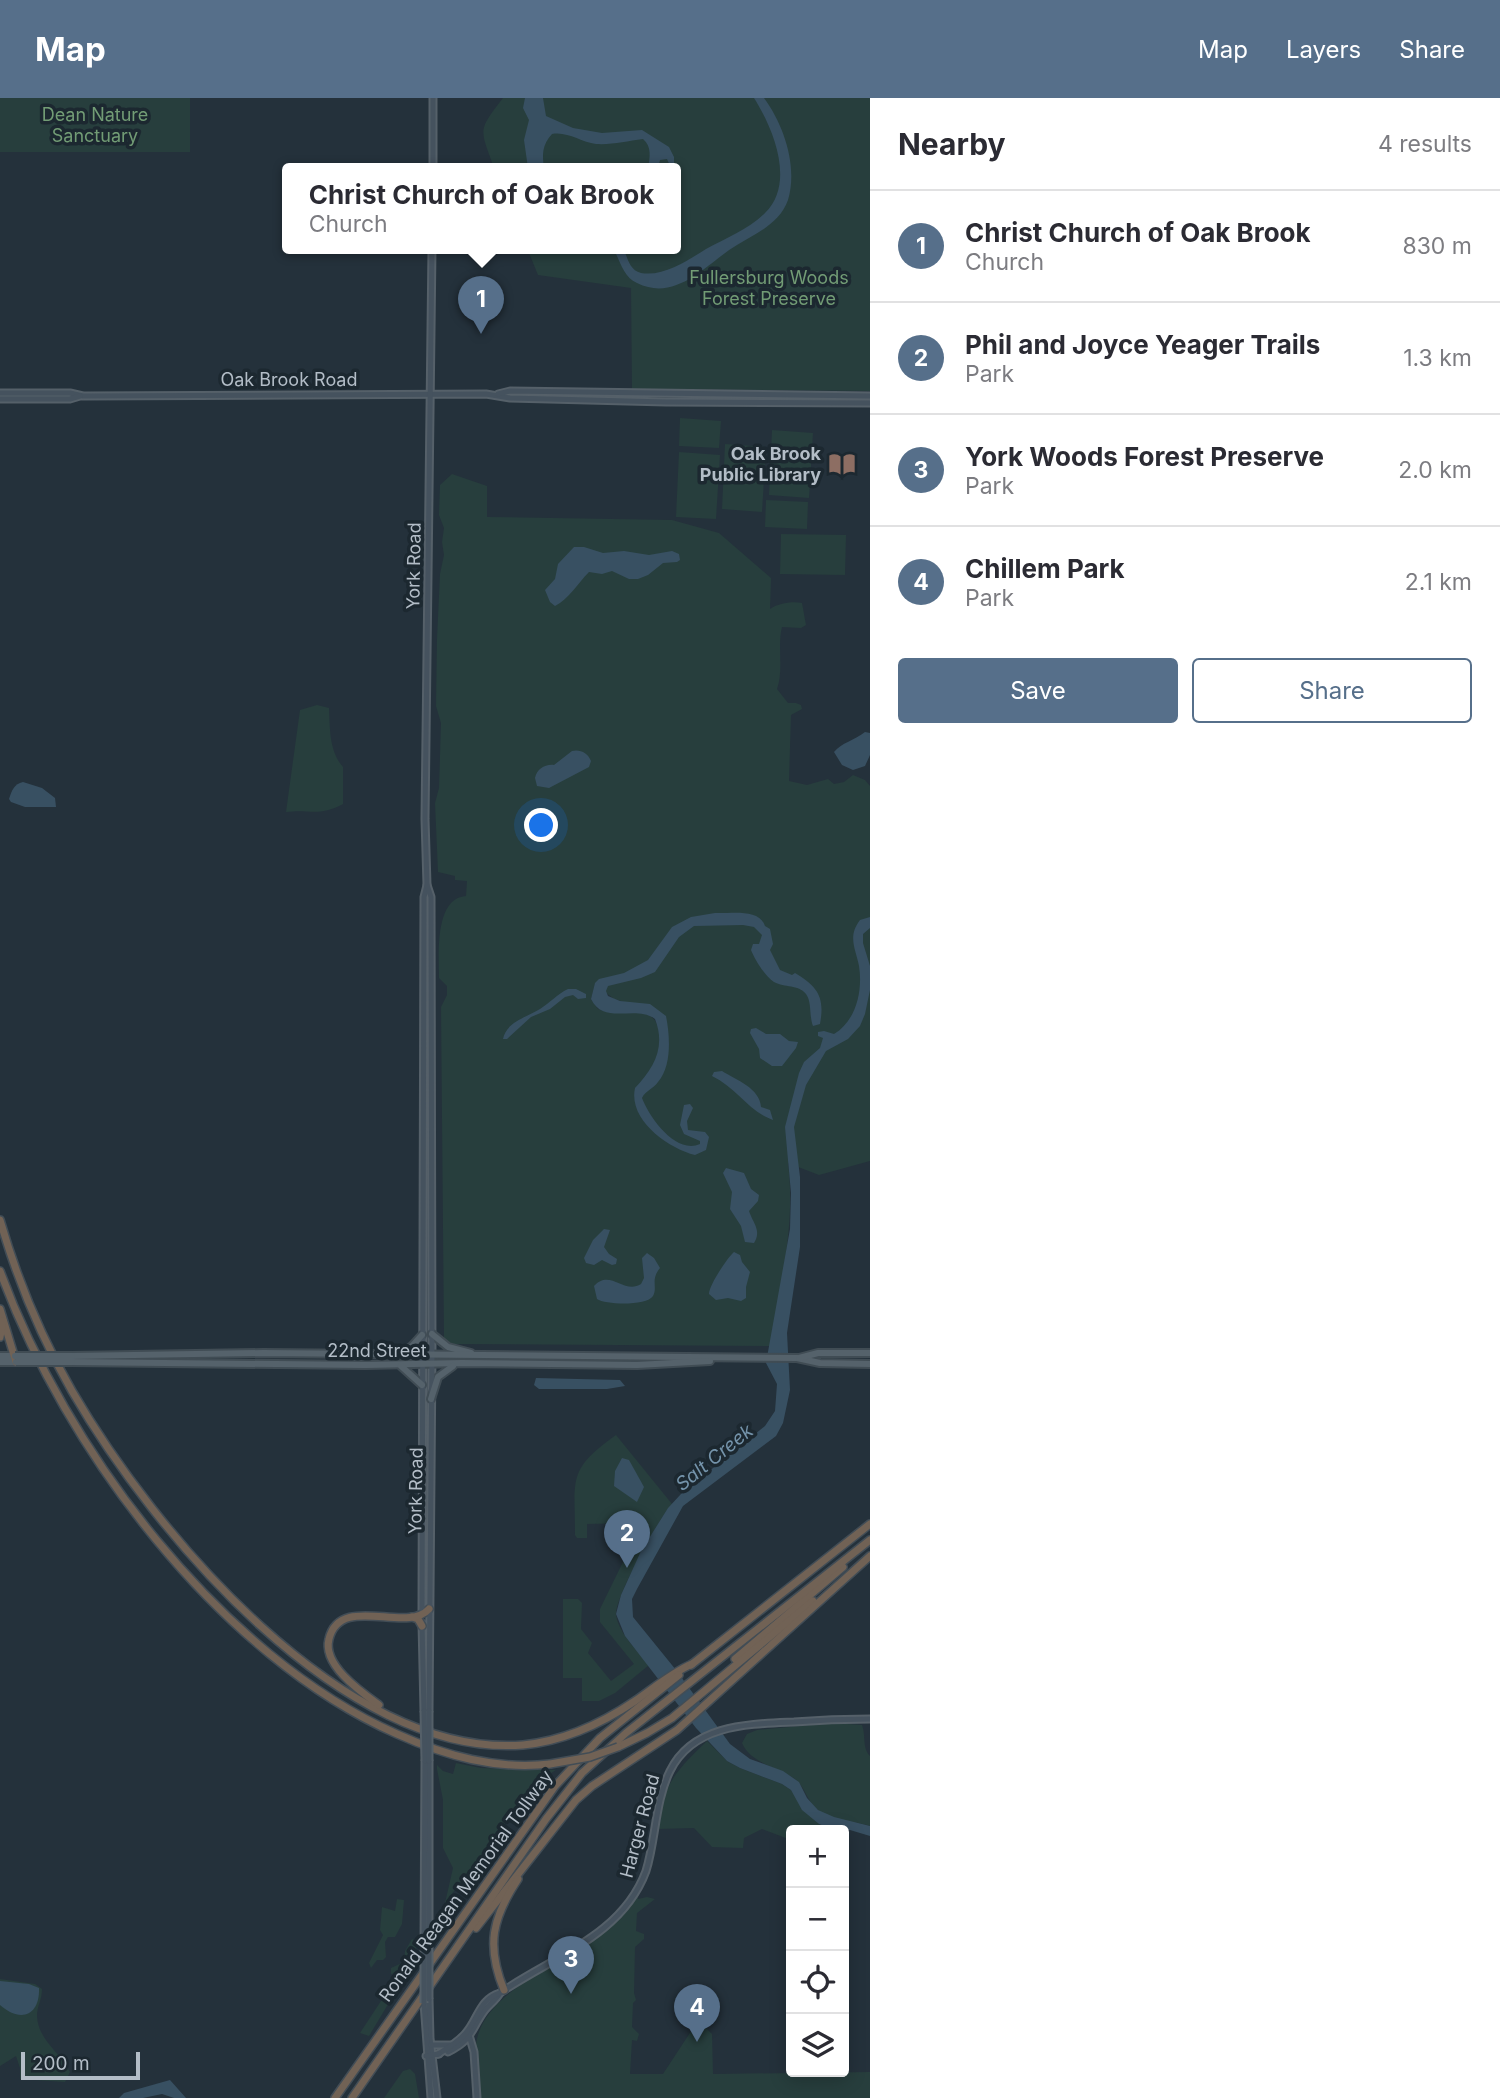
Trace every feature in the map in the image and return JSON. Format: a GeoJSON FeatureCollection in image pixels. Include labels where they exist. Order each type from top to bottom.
{"type":"FeatureCollection","features":[{"type":"Feature","properties":{"kind":"highway"},"geometry":{"type":"LineString","coordinates":[[0,1220],[26,1298],[60,1370],[102,1438],[153,1510],[217,1583],[274,1638],[338,1686],[409,1724],[442,1736],[467,1742],[503,1745],[535,1743],[563,1737],[593,1726],[656,1690],[676,1671],[692,1664]]}},
{"type":"Feature","properties":{"kind":"highway"},"geometry":{"type":"LineString","coordinates":[[0,1271],[23,1329],[46,1375],[97,1458],[138,1515],[180,1565],[259,1645],[327,1697],[413,1741],[477,1761],[513,1765],[550,1764],[581,1759],[618,1747],[661,1726],[858,1565]]}},
{"type":"Feature","properties":{"kind":"highway"},"geometry":{"type":"LineString","coordinates":[[0,1337],[2,1313]]}},
{"type":"Feature","properties":{"kind":"highway"},"geometry":{"type":"LineString","coordinates":[[2,1313],[15,1359]]}},
{"type":"Feature","properties":{"kind":"highway","name":"Ronald Reagan Memorial Tollway"},"geometry":{"type":"LineString","coordinates":[[335,2098],[555,1786],[594,1744],[656,1690],[870,1524]]}},
{"type":"Feature","properties":{"kind":"highway","name":"Ronald Reagan Memorial Tollway"},"geometry":{"type":"LineString","coordinates":[[424,2002],[570,1787],[614,1742],[870,1540]]}},
{"type":"Feature","properties":{"kind":"highway"},"geometry":{"type":"LineString","coordinates":[[699,1695],[748,1647],[853,1559],[862,1546]]}},
{"type":"Feature","properties":{"kind":"highway","name":"Ronald Reagan Memorial Tollway"},"geometry":{"type":"LineString","coordinates":[[352,2098],[553,1828],[586,1791],[656,1746],[687,1721],[870,1556]]}},
{"type":"Feature","properties":{"kind":"highway"},"geometry":{"type":"LineString","coordinates":[[409,1724],[377,1704],[349,1681],[332,1661],[328,1645],[334,1627],[346,1618],[422,1615],[429,1609]]}},
{"type":"Feature","properties":{"kind":"highway"},"geometry":{"type":"LineString","coordinates":[[408,1616],[418,1619],[422,1626]]}},
{"type":"Feature","properties":{"kind":"highway"},"geometry":{"type":"LineString","coordinates":[[502,1991],[493,1948],[499,1911],[553,1828]]}},
{"type":"Feature","properties":{"kind":"main road"},"geometry":{"type":"LineString","coordinates":[[433,98],[433,163]]}},
{"type":"Feature","properties":{"kind":"main road","name":"York Road"},"geometry":{"type":"LineString","coordinates":[[431,2098],[432,2055],[424,2002],[427,1944],[432,1365],[431,911],[427,885],[426,685],[432,254]]}},
{"type":"Feature","properties":{"kind":"main road","name":"Oak Brook Road"},"geometry":{"type":"LineString","coordinates":[[0,399],[70,399],[83,396],[495,394],[510,391],[870,396]]}},
{"type":"Feature","properties":{"kind":"main road","name":"Oak Brook Road"},"geometry":{"type":"LineString","coordinates":[[0,393],[70,393],[83,396]]}},
{"type":"Feature","properties":{"kind":"main road","name":"Oak Brook Road"},"geometry":{"type":"LineString","coordinates":[[495,394],[510,398],[666,402],[870,403]]}},
{"type":"Feature","properties":{"kind":"main road","name":"York Road"},"geometry":{"type":"LineString","coordinates":[[427,885],[424,897],[422,1335],[422,1626],[427,1711]]}},
{"type":"Feature","properties":{"kind":"main road"},"geometry":{"type":"LineString","coordinates":[[432,1334],[448,1347],[479,1355]]}},
{"type":"Feature","properties":{"kind":"main road"},"geometry":{"type":"LineString","coordinates":[[399,1355],[422,1335]]}},
{"type":"Feature","properties":{"kind":"main road","name":"22nd Street"},"geometry":{"type":"LineString","coordinates":[[72,1359],[199,1353],[637,1355],[754,1359]]}},
{"type":"Feature","properties":{"kind":"main road","name":"22nd Street"},"geometry":{"type":"LineString","coordinates":[[0,1356],[15,1359],[399,1365],[637,1365],[797,1358],[818,1353],[870,1353]]}},
{"type":"Feature","properties":{"kind":"main road","name":"22nd Street"},"geometry":{"type":"LineString","coordinates":[[797,1358],[820,1363],[870,1364]]}},
{"type":"Feature","properties":{"kind":"main road","name":"22nd Street"},"geometry":{"type":"LineString","coordinates":[[0,1362],[15,1359]]}},
{"type":"Feature","properties":{"kind":"main road"},"geometry":{"type":"LineString","coordinates":[[431,1399],[440,1373],[462,1363]]}},
{"type":"Feature","properties":{"kind":"main road"},"geometry":{"type":"LineString","coordinates":[[399,1365],[408,1370],[422,1385]]}},
{"type":"Feature","properties":{"kind":"main road","name":"Harger Road"},"geometry":{"type":"LineString","coordinates":[[432,2055],[458,2044],[468,2035],[484,2003],[492,1995],[593,1937],[624,1909],[646,1871],[669,1773],[680,1756],[698,1741],[727,1728],[765,1723],[870,1719]]}},
{"type":"Feature","properties":{"kind":"main road","name":"York Road"},"geometry":{"type":"LineString","coordinates":[[424,2002],[437,2098]]}},
{"type":"Feature","properties":{"kind":"main road"},"geometry":{"type":"LineString","coordinates":[[468,2035],[474,2052],[477,2098]]}},
{"type":"Feature","properties":{"kind":"main road"},"geometry":{"type":"LineString","coordinates":[[431,2045],[442,2047],[458,2044],[474,2052]]}},
{"type":"Feature","properties":{"kind":"green space","name":"Dean Nature Sanctuary"},"geometry":{"type":"Polygon","coordinates":[[[0,98],[190,98],[190,152],[0,152],[0,98]]]}},
{"type":"Feature","properties":{"kind":"green space","name":"Fullersburg Woods Forest Preserve"},"geometry":{"type":"Polygon","coordinates":[[[503,98],[870,98],[870,391],[632,389],[631,288],[538,275],[529,254],[681,254],[681,163],[492,163],[484,137],[489,118],[503,98]]]}},
{"type":"Feature","properties":{"kind":"green space"},"geometry":{"type":"Polygon","coordinates":[[[680,418],[721,421],[719,448],[679,446],[680,418]]]}},
{"type":"Feature","properties":{"kind":"green space"},"geometry":{"type":"Polygon","coordinates":[[[772,430],[813,433],[809,498],[769,495],[772,430]]]}},
{"type":"Feature","properties":{"kind":"green space"},"geometry":{"type":"Polygon","coordinates":[[[725,444],[766,447],[762,512],[722,509],[725,444]]]}},
{"type":"Feature","properties":{"kind":"green space"},"geometry":{"type":"Polygon","coordinates":[[[679,452],[720,455],[716,519],[676,517],[679,452]]]}},
{"type":"Feature","properties":{"kind":"green space"},"geometry":{"type":"Polygon","coordinates":[[[452,474],[487,486],[487,517],[672,520],[719,533],[771,578],[770,609],[786,603],[802,603],[806,625],[801,628],[782,627],[777,689],[788,703],[801,705],[802,709],[791,715],[789,781],[807,785],[828,779],[834,784],[844,782],[853,775],[865,780],[870,786],[870,1161],[819,1175],[788,1163],[788,1233],[770,1346],[454,1344],[444,1338],[441,1007],[447,995],[447,986],[439,978],[439,943],[443,917],[456,899],[466,896],[467,881],[455,880],[455,876],[438,872],[435,803],[439,788],[441,723],[436,706],[437,639],[440,574],[444,555],[444,528],[439,515],[440,485],[452,474]],[[595,984],[591,999],[598,1009],[648,1015],[658,1027],[659,1050],[668,1051],[669,1043],[658,1012],[614,999],[595,984]]]}},
{"type":"Feature","properties":{"kind":"green space"},"geometry":{"type":"Polygon","coordinates":[[[766,500],[808,502],[807,529],[765,527],[766,500]]]}},
{"type":"Feature","properties":{"kind":"green space"},"geometry":{"type":"Polygon","coordinates":[[[781,534],[846,535],[845,575],[780,574],[781,534]]]}},
{"type":"Feature","properties":{"kind":"green space"},"geometry":{"type":"Polygon","coordinates":[[[317,705],[329,708],[333,747],[343,767],[343,804],[321,811],[286,812],[300,710],[317,705]]]}},
{"type":"Feature","properties":{"kind":"green space"},"geometry":{"type":"Polygon","coordinates":[[[616,1435],[672,1504],[638,1559],[617,1606],[616,1615],[625,1635],[649,1665],[615,1693],[599,1701],[582,1701],[582,1678],[563,1678],[563,1599],[578,1599],[582,1603],[581,1629],[592,1643],[588,1653],[611,1681],[634,1664],[600,1622],[600,1609],[640,1527],[634,1523],[587,1524],[587,1538],[577,1538],[575,1535],[575,1488],[581,1467],[616,1435]]]}},
{"type":"Feature","properties":{"kind":"green space"},"geometry":{"type":"Polygon","coordinates":[[[834,1723],[862,1725],[866,1749],[870,1756],[870,1826],[836,1818],[818,1810],[795,1779],[752,1756],[742,1743],[747,1734],[757,1730],[834,1723]]]}},
{"type":"Feature","properties":{"kind":"green space"},"geometry":{"type":"Polygon","coordinates":[[[707,1741],[727,1761],[791,1790],[822,1825],[786,1825],[786,1838],[762,1829],[744,1838],[743,1848],[712,1847],[694,1828],[657,1829],[666,1792],[687,1761],[707,1741]]]}},
{"type":"Feature","properties":{"kind":"green space"},"geometry":{"type":"Polygon","coordinates":[[[456,1763],[481,1768],[556,1770],[543,1778],[526,1796],[445,1903],[453,1868],[443,1848],[443,1800],[437,1765],[443,1771],[453,1774],[456,1763]]]}},
{"type":"Feature","properties":{"kind":"green space"},"geometry":{"type":"Polygon","coordinates":[[[638,1896],[638,1899],[655,1899],[637,1913],[636,1931],[644,1934],[644,1939],[635,1947],[636,2000],[633,2003],[632,2027],[639,2034],[637,2041],[632,2040],[630,2074],[663,2074],[701,2016],[705,2027],[712,2034],[713,2074],[786,2073],[786,2077],[849,2077],[849,2072],[870,2072],[870,2098],[480,2098],[476,2045],[481,2027],[492,2010],[524,1982],[597,1938],[638,1896]]]}},
{"type":"Feature","properties":{"kind":"green space"},"geometry":{"type":"Polygon","coordinates":[[[397,1899],[404,1900],[402,1924],[395,1937],[388,1937],[385,1942],[386,1957],[377,1960],[371,1968],[369,1963],[383,1935],[380,1930],[382,1907],[395,1911],[397,1899]]]}},
{"type":"Feature","properties":{"kind":"green space"},"geometry":{"type":"Polygon","coordinates":[[[412,1939],[417,1942],[414,1971],[387,2006],[369,2036],[360,2033],[400,1972],[391,1974],[391,1968],[404,1962],[405,1951],[412,1939]]]}},
{"type":"Feature","properties":{"kind":"green space"},"geometry":{"type":"Polygon","coordinates":[[[0,1979],[35,1984],[42,1989],[37,2012],[38,2024],[45,2039],[70,2072],[65,2082],[20,2079],[16,2056],[0,2066],[0,1979]]]}},
{"type":"Feature","properties":{"kind":"green space"},"geometry":{"type":"Polygon","coordinates":[[[410,2069],[415,2074],[419,2098],[384,2098],[403,2071],[410,2069]]]}},
{"type":"Feature","properties":{"kind":"water"},"geometry":{"type":"Polygon","coordinates":[[[525,98],[543,98],[546,116],[573,128],[602,133],[642,130],[669,147],[674,163],[669,163],[667,159],[660,160],[659,163],[649,163],[649,149],[643,139],[596,144],[558,133],[552,134],[545,146],[544,163],[527,163],[524,140],[529,120],[523,108],[525,98]]]}},
{"type":"Feature","properties":{"kind":"water"},"geometry":{"type":"Polygon","coordinates":[[[754,98],[764,98],[778,121],[790,160],[791,187],[788,200],[779,215],[767,227],[679,284],[652,288],[632,280],[616,254],[625,254],[629,263],[641,273],[667,270],[737,233],[765,213],[774,201],[779,187],[780,171],[774,140],[754,98]]]}},
{"type":"Feature","properties":{"kind":"water"},"geometry":{"type":"Polygon","coordinates":[[[574,547],[603,553],[624,551],[649,555],[672,551],[679,554],[680,560],[663,563],[638,579],[629,579],[612,571],[602,574],[589,572],[569,595],[555,606],[550,602],[545,590],[555,579],[558,564],[574,547]]]}},
{"type":"Feature","properties":{"kind":"water"},"geometry":{"type":"Polygon","coordinates":[[[865,732],[870,733],[870,755],[865,766],[853,770],[842,765],[834,752],[865,732]]]}},
{"type":"Feature","properties":{"kind":"water"},"geometry":{"type":"Polygon","coordinates":[[[572,751],[586,754],[591,761],[589,767],[549,788],[537,786],[535,778],[542,768],[554,765],[572,751]]]}},
{"type":"Feature","properties":{"kind":"water"},"geometry":{"type":"Polygon","coordinates":[[[23,782],[42,788],[55,798],[56,807],[25,807],[11,802],[9,799],[14,788],[23,782]]]}},
{"type":"Feature","properties":{"kind":"water"},"geometry":{"type":"Polygon","coordinates":[[[715,913],[751,914],[762,920],[770,929],[773,944],[770,950],[780,970],[792,975],[795,973],[814,988],[820,1000],[821,1015],[820,1024],[813,1026],[806,994],[799,989],[774,982],[767,976],[751,950],[753,944],[759,944],[762,935],[754,927],[743,925],[694,926],[679,937],[655,972],[608,986],[608,996],[620,1001],[650,1004],[666,1016],[669,1041],[666,1068],[658,1082],[642,1098],[657,1124],[665,1132],[682,1144],[691,1146],[700,1144],[700,1141],[684,1134],[680,1125],[684,1105],[690,1104],[693,1108],[687,1121],[688,1130],[705,1132],[709,1137],[706,1150],[695,1155],[673,1146],[652,1131],[634,1100],[635,1088],[653,1065],[659,1048],[655,1019],[639,1013],[604,1011],[591,999],[595,983],[599,979],[624,973],[648,960],[672,927],[691,917],[715,913]]]}},
{"type":"Feature","properties":{"kind":"water"},"geometry":{"type":"Polygon","coordinates":[[[870,917],[870,928],[863,934],[870,966],[870,990],[865,1014],[860,1026],[848,1039],[826,1051],[806,1085],[794,1127],[800,1177],[800,1247],[787,1333],[790,1390],[783,1423],[776,1436],[683,1506],[632,1599],[633,1617],[730,1744],[750,1759],[783,1771],[799,1782],[807,1798],[818,1810],[870,1826],[870,1836],[849,1830],[849,1825],[819,1824],[802,1810],[791,1790],[727,1761],[696,1728],[625,1636],[616,1614],[621,1595],[641,1551],[668,1508],[681,1494],[765,1426],[775,1411],[777,1384],[766,1363],[790,1229],[791,1193],[785,1127],[799,1073],[804,1062],[820,1048],[823,1038],[818,1036],[818,1032],[834,1034],[853,1013],[859,995],[860,976],[853,938],[860,920],[870,917]]]}},
{"type":"Feature","properties":{"kind":"water"},"geometry":{"type":"Polygon","coordinates":[[[568,989],[576,989],[586,994],[586,998],[578,999],[573,995],[565,997],[550,1009],[531,1017],[507,1039],[503,1039],[513,1024],[568,989]]]}},
{"type":"Feature","properties":{"kind":"water"},"geometry":{"type":"Polygon","coordinates":[[[756,1028],[766,1034],[780,1034],[789,1041],[798,1042],[782,1066],[772,1066],[760,1058],[759,1049],[750,1033],[751,1029],[756,1028]]]}},
{"type":"Feature","properties":{"kind":"water"},"geometry":{"type":"Polygon","coordinates":[[[722,1071],[752,1090],[760,1100],[761,1107],[770,1110],[773,1120],[712,1076],[714,1072],[722,1071]]]}},
{"type":"Feature","properties":{"kind":"water"},"geometry":{"type":"Polygon","coordinates":[[[726,1168],[744,1173],[751,1189],[759,1195],[758,1201],[749,1211],[757,1231],[754,1243],[745,1242],[741,1226],[730,1209],[732,1192],[723,1173],[726,1168]]]}},
{"type":"Feature","properties":{"kind":"water"},"geometry":{"type":"Polygon","coordinates":[[[604,1229],[610,1230],[604,1247],[617,1259],[616,1264],[602,1260],[594,1265],[586,1263],[584,1258],[593,1240],[604,1229]]]}},
{"type":"Feature","properties":{"kind":"water"},"geometry":{"type":"Polygon","coordinates":[[[734,1252],[740,1255],[750,1272],[746,1298],[741,1301],[728,1298],[716,1300],[709,1294],[710,1290],[734,1252]]]}},
{"type":"Feature","properties":{"kind":"water"},"geometry":{"type":"Polygon","coordinates":[[[647,1253],[660,1268],[655,1276],[653,1296],[643,1302],[626,1304],[597,1299],[594,1286],[600,1281],[611,1280],[635,1287],[641,1284],[644,1278],[642,1258],[647,1253]]]}},
{"type":"Feature","properties":{"kind":"water"},"geometry":{"type":"Polygon","coordinates":[[[536,1378],[620,1380],[625,1386],[607,1389],[539,1389],[534,1385],[536,1378]]]}},
{"type":"Feature","properties":{"kind":"water"},"geometry":{"type":"Polygon","coordinates":[[[622,1458],[629,1460],[644,1487],[637,1502],[614,1486],[615,1471],[622,1458]]]}},
{"type":"Feature","properties":{"kind":"water"},"geometry":{"type":"Polygon","coordinates":[[[0,1981],[29,1984],[39,1988],[36,2005],[27,2014],[7,2011],[0,2005],[0,1981]]]}},
{"type":"Feature","properties":{"kind":"water"},"geometry":{"type":"Polygon","coordinates":[[[170,2080],[186,2098],[162,2094],[143,2098],[119,2098],[124,2093],[170,2080]]]}},
{"type":"Feature","properties":{"kind":"place","name":"Christ Church of Oak Brook"},"geometry":{"type":"Point","coordinates":[481,334]}},
{"type":"Feature","properties":{"kind":"place","name":"Oak Brook Public Library"},"geometry":{"type":"Point","coordinates":[842,464]}},
{"type":"Feature","properties":{"kind":"place","name":"Phil and Joyce Yeager Trails"},"geometry":{"type":"Point","coordinates":[627,1568]}},
{"type":"Feature","properties":{"kind":"place","name":"York Woods Forest Preserve"},"geometry":{"type":"Point","coordinates":[571,1994]}},
{"type":"Feature","properties":{"kind":"place","name":"Chillem Park"},"geometry":{"type":"Point","coordinates":[697,2042]}},
{"type":"Feature","properties":{"kind":"water label","name":"Salt Creek"},"geometry":{"type":"Point","coordinates":[714,1457]}}]}
